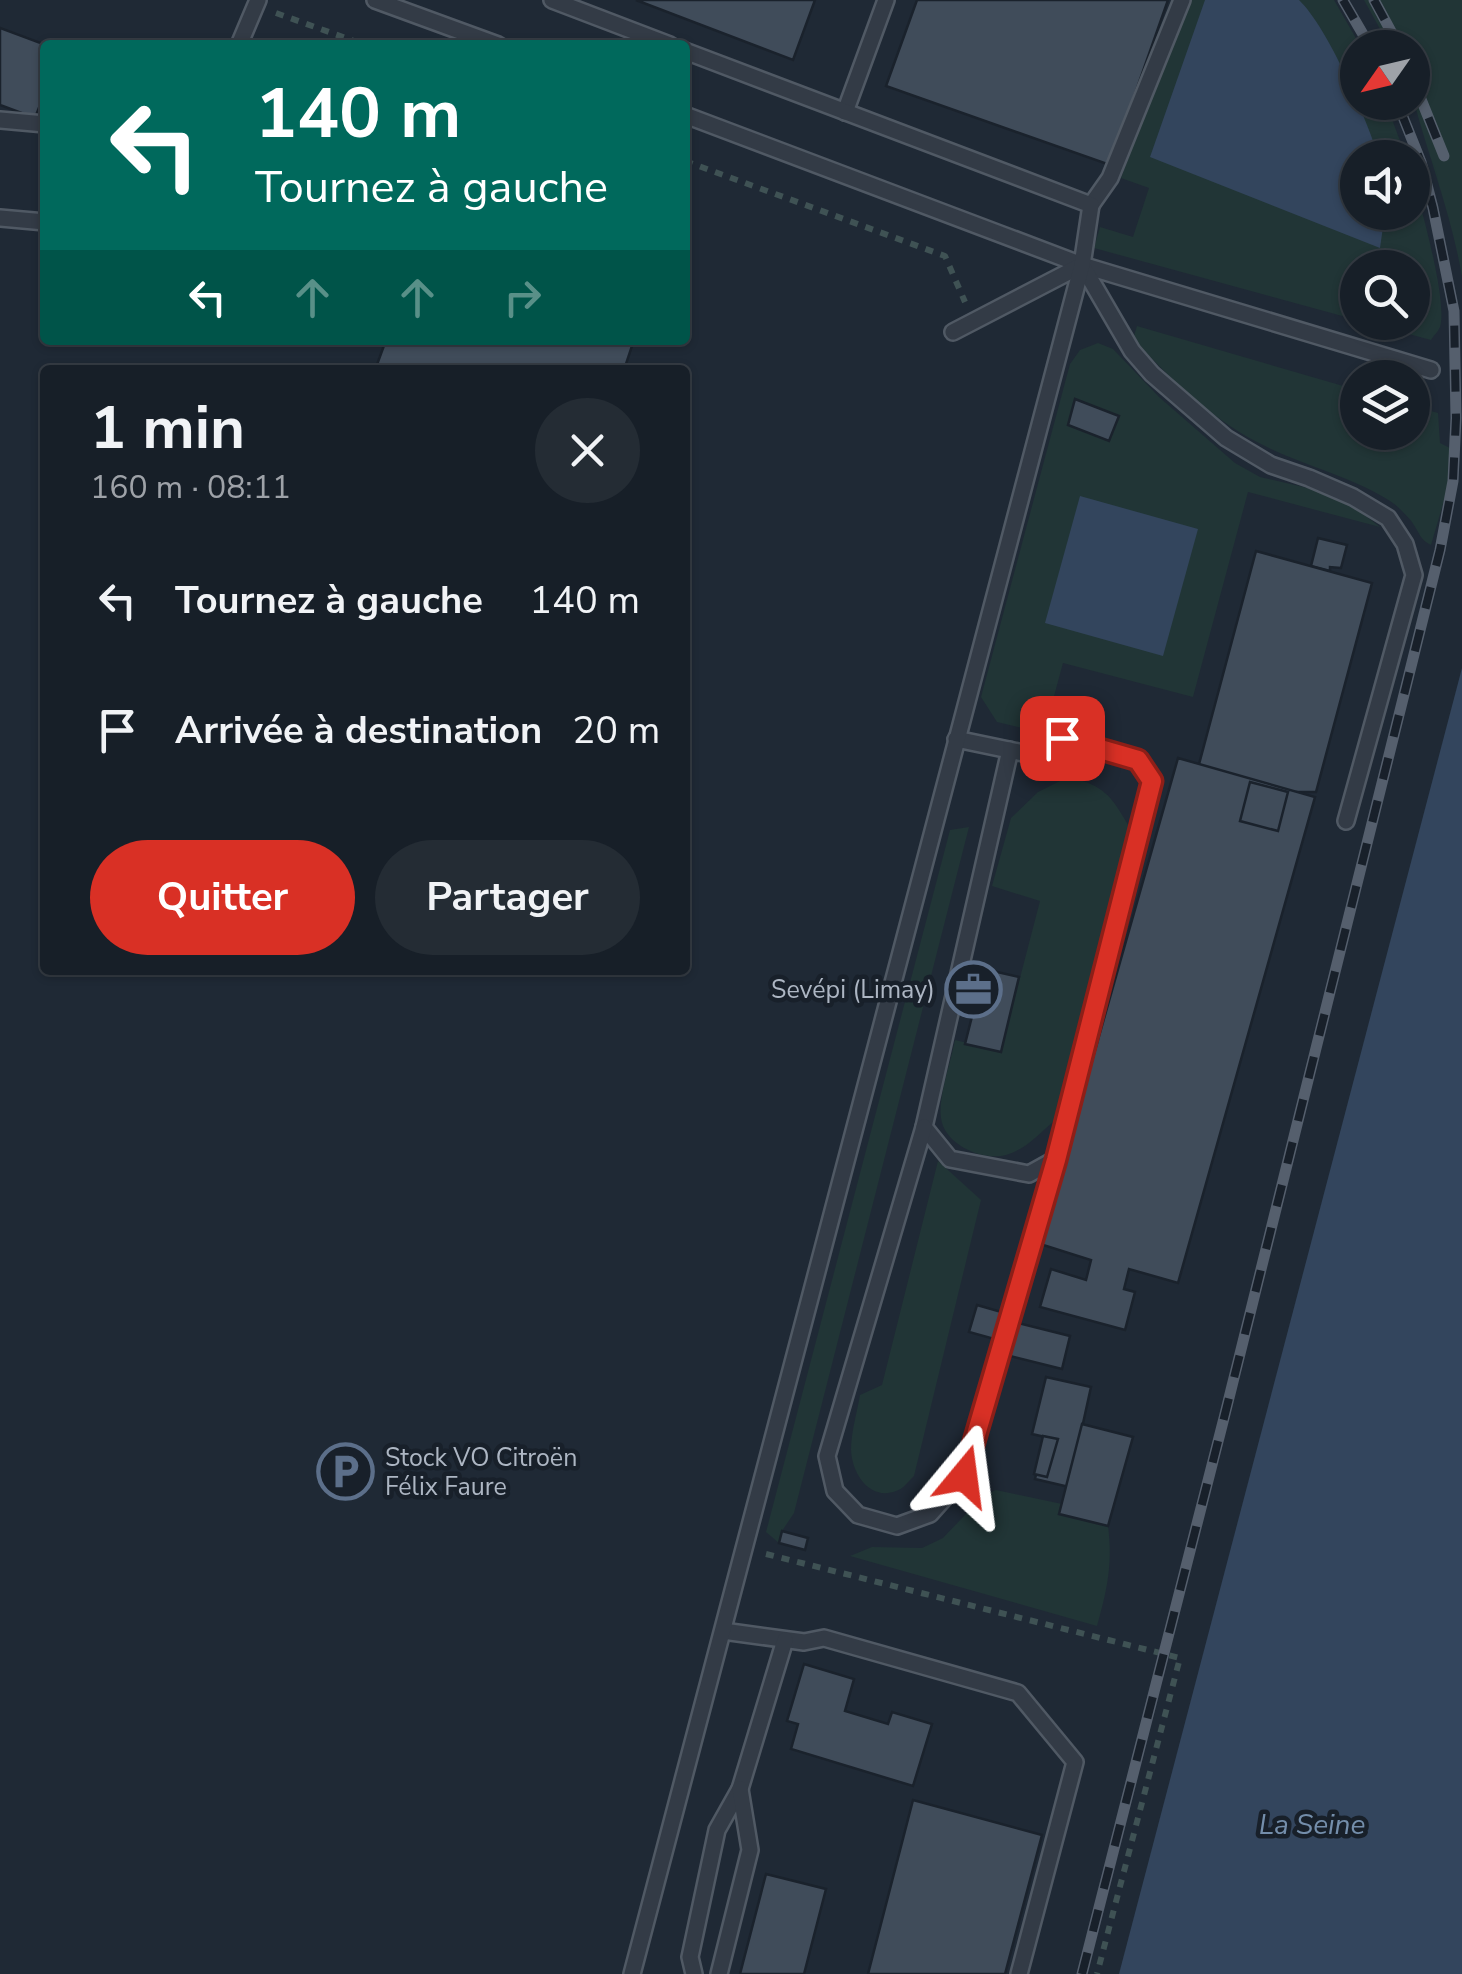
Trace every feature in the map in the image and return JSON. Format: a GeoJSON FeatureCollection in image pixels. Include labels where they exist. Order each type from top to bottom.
{"type":"FeatureCollection","features":[{"type":"Feature","properties":{"kind":"lane"},"geometry":{"type":"LineString","coordinates":[[375,0],[484,40]]}},
{"type":"Feature","properties":{"kind":"lane"},"geometry":{"type":"LineString","coordinates":[[552,0],[657,40]]}},
{"type":"Feature","properties":{"kind":"lane"},"geometry":{"type":"LineString","coordinates":[[845,112],[886,0]]}},
{"type":"Feature","properties":{"kind":"lane"},"geometry":{"type":"LineString","coordinates":[[632,1974],[1082,265],[1092,205],[1110,178],[1182,0]]}},
{"type":"Feature","properties":{"kind":"lane"},"geometry":{"type":"LineString","coordinates":[[242,40],[257,2]]}},
{"type":"Feature","properties":{"kind":"lane"},"geometry":{"type":"LineString","coordinates":[[690,52],[1092,205]]}},
{"type":"Feature","properties":{"kind":"lane"},"geometry":{"type":"LineString","coordinates":[[690,117],[1082,265],[1431,370]]}},
{"type":"Feature","properties":{"kind":"lane"},"geometry":{"type":"LineString","coordinates":[[0,120],[40,124]]}},
{"type":"Feature","properties":{"kind":"lane"},"geometry":{"type":"LineString","coordinates":[[0,218],[40,222]]}},
{"type":"Feature","properties":{"kind":"lane"},"geometry":{"type":"LineString","coordinates":[[953,332],[1082,265]]}},
{"type":"Feature","properties":{"kind":"lane"},"geometry":{"type":"LineString","coordinates":[[1082,265],[1132,351],[1152,374],[1212,426],[1271,464],[1353,497],[1388,518],[1405,544],[1414,575],[1346,821]]}},
{"type":"Feature","properties":{"kind":"lane"},"geometry":{"type":"LineString","coordinates":[[956,739],[1010,750],[1034,755],[1062,738],[1138,760],[1152,781],[1056,1160],[964,1476],[930,1514],[897,1526],[858,1514],[835,1490],[826,1456],[924,1127],[1010,750]]}},
{"type":"Feature","properties":{"kind":"lane"},"geometry":{"type":"LineString","coordinates":[[924,1127],[950,1159],[1029,1174],[1056,1160]]}},
{"type":"Feature","properties":{"kind":"lane"},"geometry":{"type":"LineString","coordinates":[[723,1631],[804,1642],[824,1638],[1018,1693],[1075,1762],[1019,1974]]}},
{"type":"Feature","properties":{"kind":"lane"},"geometry":{"type":"LineString","coordinates":[[694,1974],[690,1957],[717,1830],[740,1789],[785,1640]]}},
{"type":"Feature","properties":{"kind":"lane"},"geometry":{"type":"LineString","coordinates":[[718,1974],[750,1850],[740,1789]]}},
{"type":"Feature","properties":{"kind":"path"},"geometry":{"type":"LineString","coordinates":[[257,2],[352,40]]}},
{"type":"Feature","properties":{"kind":"path"},"geometry":{"type":"LineString","coordinates":[[690,164],[944,256],[973,321]]}},
{"type":"Feature","properties":{"kind":"green space"},"geometry":{"type":"Polygon","coordinates":[[[1187,0],[1334,0],[1351,30],[1340,30],[1340,120],[1392,120],[1400,140],[1340,140],[1340,230],[1426,230],[1440,298],[1440,327],[1430,340],[1430,250],[1340,250],[1340,315],[1094,248],[1100,227],[1133,237],[1149,188],[1121,178],[1187,0]]]}},
{"type":"Feature","properties":{"kind":"green space"},"geometry":{"type":"Polygon","coordinates":[[[1364,0],[1462,0],[1462,277],[1430,155],[1430,140],[1425,140],[1419,120],[1430,120],[1430,30],[1381,30],[1364,0]]]}},
{"type":"Feature","properties":{"kind":"green space"},"geometry":{"type":"Polygon","coordinates":[[[1137,326],[1340,385],[1340,450],[1430,450],[1430,411],[1438,413],[1440,443],[1450,448],[1448,487],[1431,545],[1390,501],[1273,450],[1223,421],[1133,339],[1137,326]]]}},
{"type":"Feature","properties":{"kind":"green space"},"geometry":{"type":"Polygon","coordinates":[[[1098,343],[1113,349],[1159,397],[1235,463],[1260,477],[1312,489],[1350,504],[1380,527],[1248,492],[1193,697],[1063,663],[1044,733],[997,722],[981,697],[1070,364],[1080,350],[1098,343]]]}},
{"type":"Feature","properties":{"kind":"green space"},"geometry":{"type":"Polygon","coordinates":[[[1068,777],[1091,784],[1106,794],[1130,828],[1054,1121],[1016,1151],[999,1156],[978,1154],[958,1144],[944,1128],[941,1110],[945,1079],[955,1040],[1001,1051],[1040,901],[992,886],[1011,818],[1038,792],[1068,777]]]}},
{"type":"Feature","properties":{"kind":"green space"},"geometry":{"type":"Polygon","coordinates":[[[969,827],[794,1513],[779,1543],[766,1532],[950,830],[969,827]]]}},
{"type":"Feature","properties":{"kind":"green space"},"geometry":{"type":"Polygon","coordinates":[[[938,1161],[981,1200],[914,1476],[899,1490],[878,1492],[864,1483],[855,1468],[851,1450],[853,1430],[860,1395],[882,1385],[938,1161]]]}},
{"type":"Feature","properties":{"kind":"green space"},"geometry":{"type":"Polygon","coordinates":[[[996,1490],[1062,1504],[1060,1514],[1108,1526],[1108,1577],[1097,1626],[850,1556],[872,1547],[922,1548],[943,1538],[984,1495],[996,1490]]]}},
{"type":"Feature","properties":{"kind":"water"},"geometry":{"type":"Polygon","coordinates":[[[1205,0],[1299,0],[1340,65],[1340,120],[1365,120],[1373,140],[1340,140],[1340,230],[1383,230],[1380,248],[1150,157],[1205,0]]]}},
{"type":"Feature","properties":{"kind":"water"},"geometry":{"type":"Polygon","coordinates":[[[1080,496],[1198,529],[1163,656],[1045,623],[1080,496]]]}},
{"type":"Feature","properties":{"kind":"water","name":"La Seine"},"geometry":{"type":"Polygon","coordinates":[[[1462,668],[1462,1974],[1119,1974],[1462,668]]]}},
{"type":"Feature","properties":{"kind":"building"},"geometry":{"type":"Polygon","coordinates":[[[636,0],[815,0],[793,60],[636,0]]]}},
{"type":"Feature","properties":{"kind":"building"},"geometry":{"type":"Polygon","coordinates":[[[917,0],[1168,0],[1110,165],[886,86],[917,0]]]}},
{"type":"Feature","properties":{"kind":"building"},"geometry":{"type":"Polygon","coordinates":[[[0,28],[40,43],[40,105],[35,118],[0,105],[0,28]]]}},
{"type":"Feature","properties":{"kind":"building"},"geometry":{"type":"Polygon","coordinates":[[[384,345],[632,345],[626,365],[377,365],[384,345]]]}},
{"type":"Feature","properties":{"kind":"building"},"geometry":{"type":"Polygon","coordinates":[[[1075,399],[1119,416],[1109,441],[1068,425],[1075,399]]]}},
{"type":"Feature","properties":{"kind":"building"},"geometry":{"type":"Polygon","coordinates":[[[1318,538],[1347,545],[1341,568],[1330,567],[1330,571],[1311,566],[1318,538]]]}},
{"type":"Feature","properties":{"kind":"building"},"geometry":{"type":"Polygon","coordinates":[[[1256,551],[1372,583],[1316,792],[1288,792],[1198,768],[1256,551]]]}},
{"type":"Feature","properties":{"kind":"building"},"geometry":{"type":"Polygon","coordinates":[[[1178,758],[1315,797],[1178,1283],[1129,1269],[1124,1289],[1135,1292],[1125,1330],[1040,1307],[1051,1269],[1086,1280],[1091,1260],[1040,1244],[1178,758]]]}},
{"type":"Feature","properties":{"kind":"building"},"geometry":{"type":"Polygon","coordinates":[[[1250,782],[1288,792],[1278,831],[1240,821],[1250,782]]]}},
{"type":"Feature","properties":{"kind":"building"},"geometry":{"type":"Polygon","coordinates":[[[984,969],[1019,977],[1001,1052],[965,1044],[984,969]]]}},
{"type":"Feature","properties":{"kind":"building"},"geometry":{"type":"Polygon","coordinates":[[[977,1305],[1012,1315],[1005,1342],[969,1332],[977,1305]]]}},
{"type":"Feature","properties":{"kind":"building"},"geometry":{"type":"Polygon","coordinates":[[[1010,1321],[1070,1336],[1062,1369],[1002,1354],[1010,1321]]]}},
{"type":"Feature","properties":{"kind":"building"},"geometry":{"type":"Polygon","coordinates":[[[1046,1377],[1091,1387],[1069,1487],[1035,1479],[1045,1437],[1032,1434],[1046,1377]]]}},
{"type":"Feature","properties":{"kind":"building"},"geometry":{"type":"Polygon","coordinates":[[[1082,1424],[1133,1437],[1108,1526],[1059,1514],[1082,1424]]]}},
{"type":"Feature","properties":{"kind":"building"},"geometry":{"type":"Polygon","coordinates":[[[1043,1436],[1058,1439],[1047,1477],[1034,1474],[1043,1436]]]}},
{"type":"Feature","properties":{"kind":"building"},"geometry":{"type":"Polygon","coordinates":[[[782,1531],[808,1538],[805,1550],[779,1543],[782,1531]]]}},
{"type":"Feature","properties":{"kind":"building"},"geometry":{"type":"Polygon","coordinates":[[[804,1664],[854,1679],[845,1711],[888,1724],[892,1712],[932,1724],[913,1786],[791,1749],[798,1724],[787,1721],[804,1664]]]}},
{"type":"Feature","properties":{"kind":"building"},"geometry":{"type":"Polygon","coordinates":[[[913,1800],[1042,1835],[1005,1974],[868,1974],[913,1800]]]}},
{"type":"Feature","properties":{"kind":"building"},"geometry":{"type":"Polygon","coordinates":[[[766,1874],[826,1889],[804,1974],[740,1974],[766,1874]]]}},
{"type":"Feature","properties":{"kind":"railway"},"geometry":{"type":"LineString","coordinates":[[1343,0],[1360,30]]}},
{"type":"Feature","properties":{"kind":"railway"},"geometry":{"type":"LineString","coordinates":[[1374,0],[1390,30]]}},
{"type":"Feature","properties":{"kind":"railway"},"geometry":{"type":"LineString","coordinates":[[1082,1974],[1440,550],[1453,481],[1454,311],[1433,208],[1404,120]]}},
{"type":"Feature","properties":{"kind":"railway"},"geometry":{"type":"LineString","coordinates":[[1429,120],[1444,156]]}},
{"type":"Feature","properties":{"kind":"place","name":"Sevépi (Limay)"},"geometry":{"type":"Point","coordinates":[974,990]}},
{"type":"Feature","properties":{"kind":"place","name":"Stock VO Citroën Félix Faure"},"geometry":{"type":"Point","coordinates":[346,1472]}},
{"type":"Feature","properties":{"kind":"route"},"geometry":{"type":"LineString","coordinates":[[964,1476],[1056,1160],[1152,781],[1138,760],[1062,738]]}}]}
